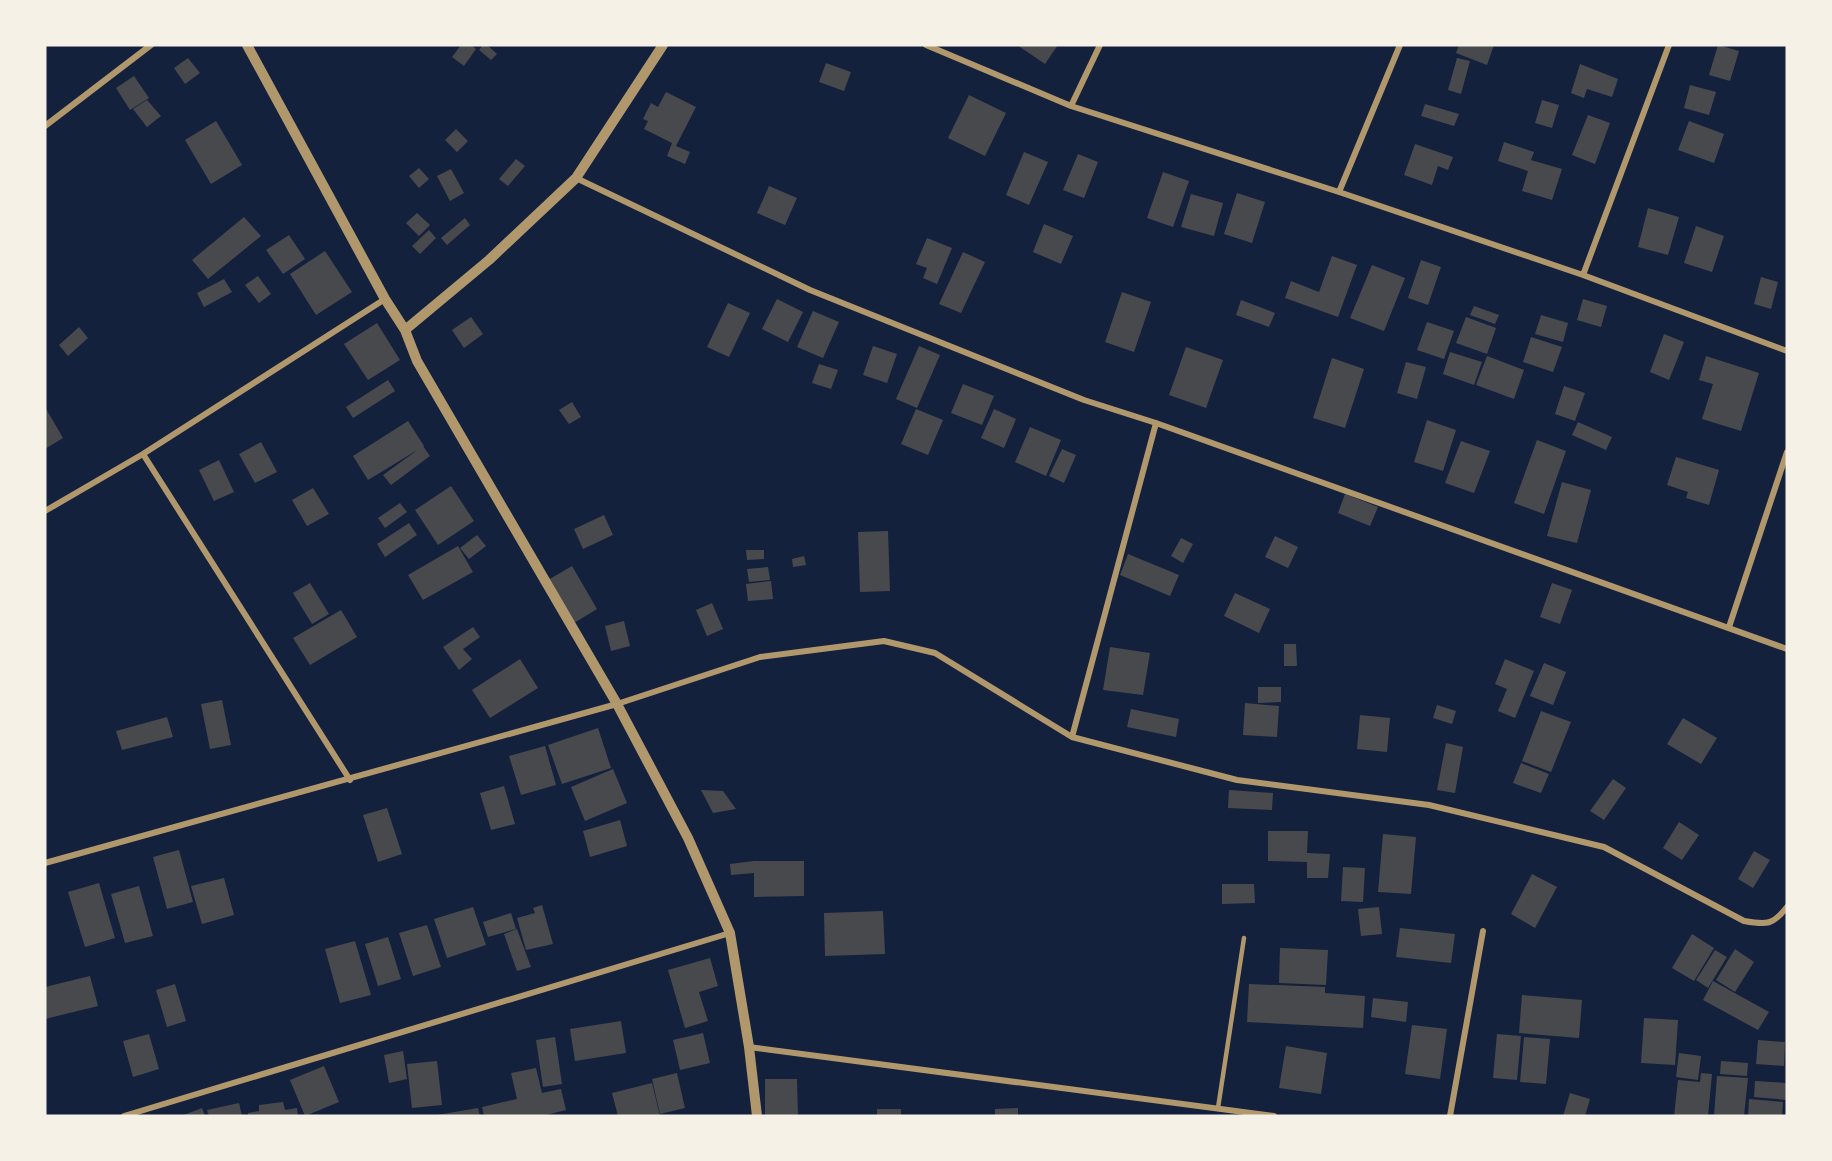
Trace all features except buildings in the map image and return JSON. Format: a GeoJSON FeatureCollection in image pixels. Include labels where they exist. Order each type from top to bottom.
{"type":"FeatureCollection","features":[{"type":"Feature","properties":{"kind":"street"},"geometry":{"type":"LineString","coordinates":[[45,126],[151,45]]}},
{"type":"Feature","properties":{"kind":"street"},"geometry":{"type":"LineString","coordinates":[[248,45],[385,299],[405,330],[417,361],[617,704],[688,838],[730,933],[749,1047],[757,1116]]}},
{"type":"Feature","properties":{"kind":"street"},"geometry":{"type":"LineString","coordinates":[[405,330],[489,260],[576,178],[663,45]]}},
{"type":"Feature","properties":{"kind":"street"},"geometry":{"type":"LineString","coordinates":[[926,45],[1071,106],[1339,192],[1583,275],[1787,351]]}},
{"type":"Feature","properties":{"kind":"street"},"geometry":{"type":"LineString","coordinates":[[1071,106],[1100,45]]}},
{"type":"Feature","properties":{"kind":"street"},"geometry":{"type":"LineString","coordinates":[[1339,192],[1400,45]]}},
{"type":"Feature","properties":{"kind":"street"},"geometry":{"type":"LineString","coordinates":[[1583,275],[1670,45]]}},
{"type":"Feature","properties":{"kind":"street"},"geometry":{"type":"LineString","coordinates":[[576,178],[810,290],[1084,400],[1156,423],[1787,649]]}},
{"type":"Feature","properties":{"kind":"street"},"geometry":{"type":"LineString","coordinates":[[45,511],[143,454],[385,299]]}},
{"type":"Feature","properties":{"kind":"street"},"geometry":{"type":"LineString","coordinates":[[1072,737],[1156,423]]}},
{"type":"Feature","properties":{"kind":"street"},"geometry":{"type":"LineString","coordinates":[[1729,627],[1787,452]]}},
{"type":"Feature","properties":{"kind":"street"},"geometry":{"type":"LineString","coordinates":[[143,454],[350,780]]}},
{"type":"Feature","properties":{"kind":"street"},"geometry":{"type":"LineString","coordinates":[[45,863],[617,704],[760,657],[884,641],[935,653],[1072,737],[1238,780],[1429,805],[1604,848],[1744,921],[1761,924],[1776,920],[1787,906]]}},
{"type":"Feature","properties":{"kind":"street"},"geometry":{"type":"LineString","coordinates":[[1450,1116],[1483,931]]}},
{"type":"Feature","properties":{"kind":"street"},"geometry":{"type":"LineString","coordinates":[[124,1116],[730,933]]}},
{"type":"Feature","properties":{"kind":"street"},"geometry":{"type":"LineString","coordinates":[[749,1047],[1218,1108],[1237,1113],[1274,1116]]}},
{"type":"Feature","properties":{"kind":"lane"},"geometry":{"type":"LineString","coordinates":[[1218,1108],[1244,938]]}}]}
